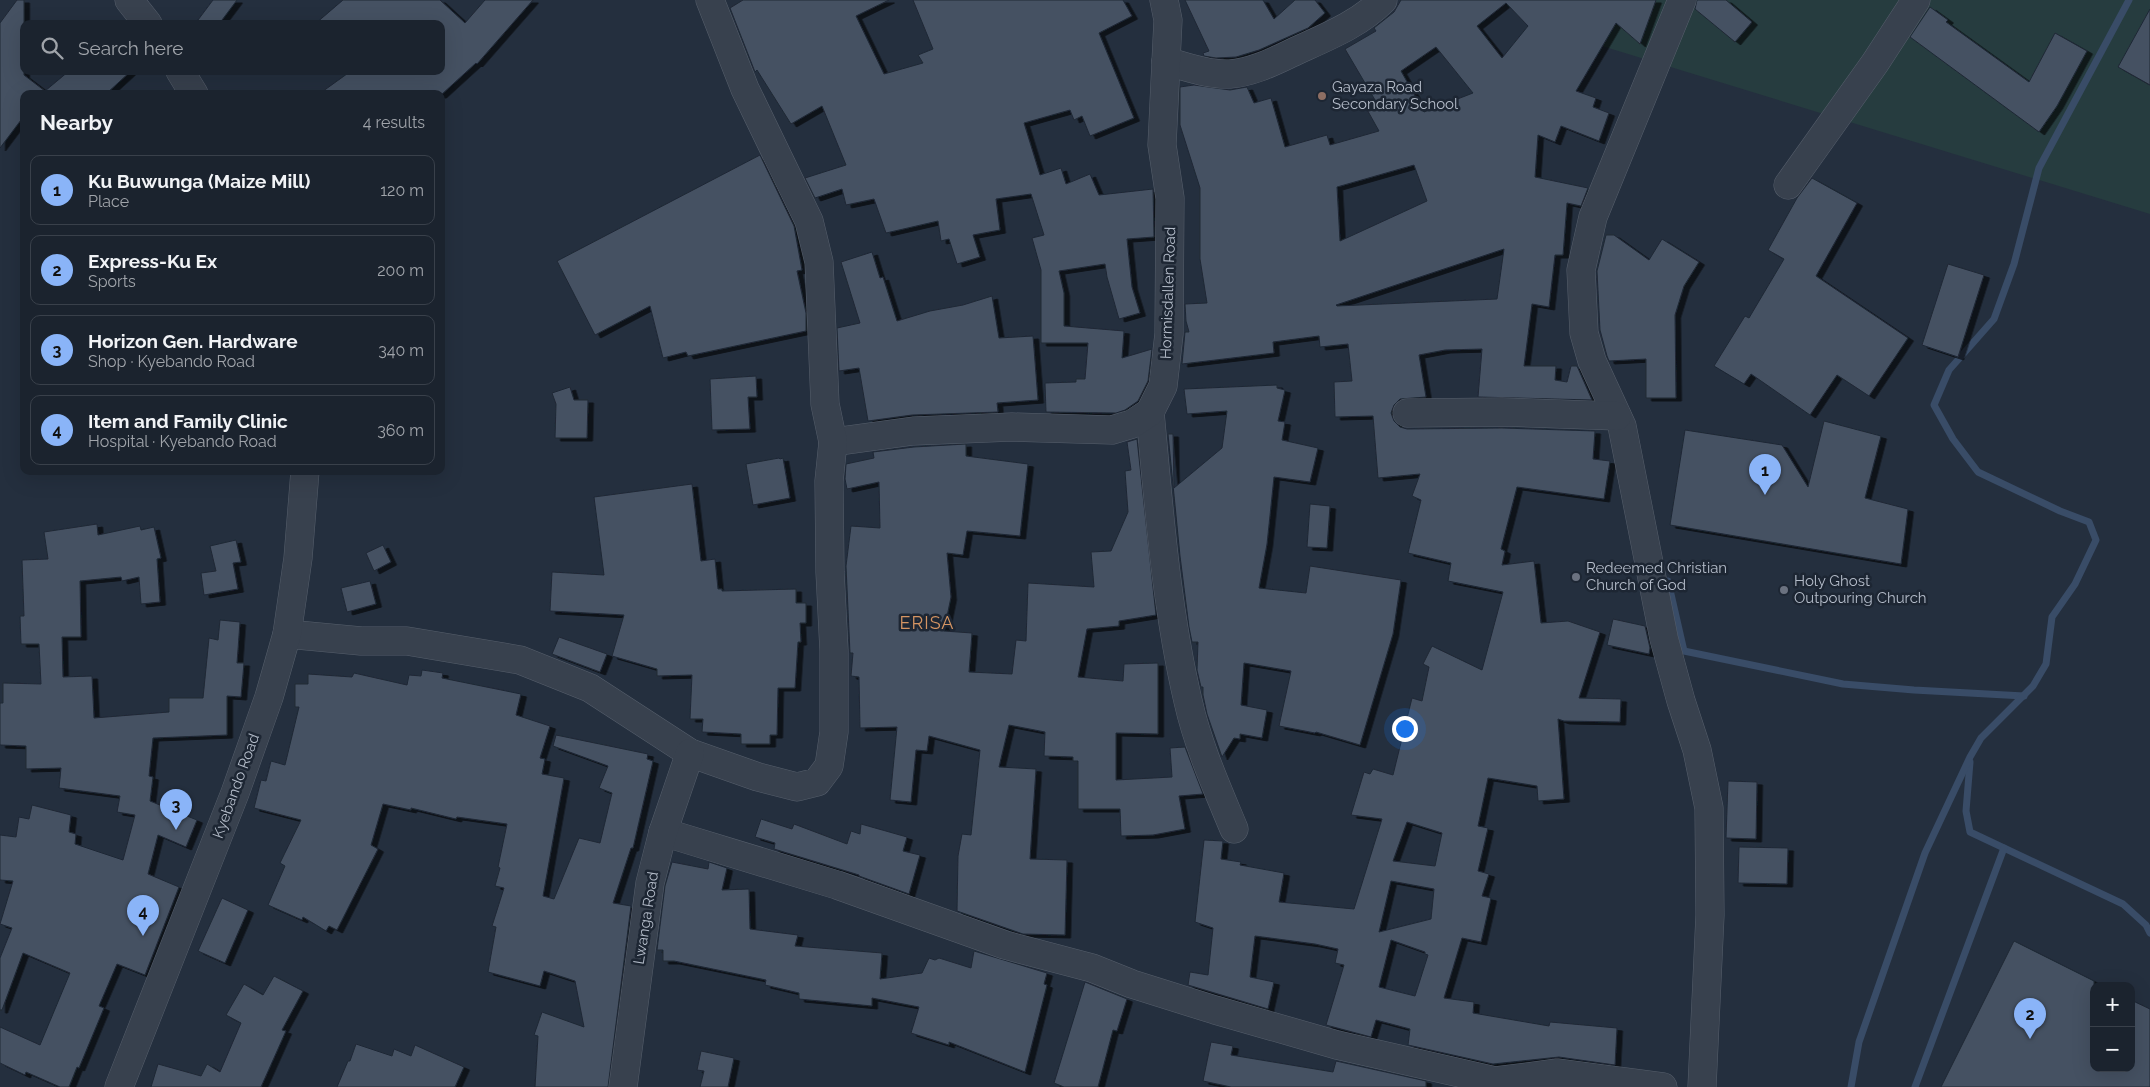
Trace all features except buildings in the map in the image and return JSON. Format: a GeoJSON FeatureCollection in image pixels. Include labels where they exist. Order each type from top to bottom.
{"type":"FeatureCollection","features":[{"type":"Feature","properties":{"kind":"street"},"geometry":{"type":"LineString","coordinates":[[129,0],[145,20]]}},
{"type":"Feature","properties":{"kind":"street"},"geometry":{"type":"LineString","coordinates":[[287,634],[361,641],[407,641],[520,660],[590,688],[690,753],[758,777],[797,787],[817,782],[829,766],[834,732],[834,651],[828,481],[834,442],[825,404],[819,262],[809,220],[745,89],[710,0]]}},
{"type":"Feature","properties":{"kind":"street","name":"Hormisdallen Road"},"geometry":{"type":"LineString","coordinates":[[1150,412],[1163,386],[1169,334],[1170,198],[1162,145],[1168,20],[1164,0]]}},
{"type":"Feature","properties":{"kind":"street"},"geometry":{"type":"LineString","coordinates":[[1166,61],[1194,70],[1229,74],[1256,70],[1334,35],[1371,12],[1383,0]]}},
{"type":"Feature","properties":{"kind":"street"},"geometry":{"type":"LineString","coordinates":[[1682,0],[1593,217],[1581,270],[1584,333],[1592,360],[1622,426],[1664,638],[1697,750],[1709,808],[1710,915],[1702,1087]]}},
{"type":"Feature","properties":{"kind":"street"},"geometry":{"type":"LineString","coordinates":[[1788,185],[1875,63],[1916,0]]}},
{"type":"Feature","properties":{"kind":"street"},"geometry":{"type":"LineString","coordinates":[[182,75],[192,90]]}},
{"type":"Feature","properties":{"kind":"street"},"geometry":{"type":"LineString","coordinates":[[834,442],[914,431],[1012,428],[1112,430],[1132,424],[1150,412],[1159,515],[1173,618],[1188,702],[1204,755],[1234,830]]}},
{"type":"Feature","properties":{"kind":"street"},"geometry":{"type":"LineString","coordinates":[[1407,413],[1502,412],[1617,416]]}},
{"type":"Feature","properties":{"kind":"street","name":"Kyebando Road"},"geometry":{"type":"LineString","coordinates":[[119,1087],[235,793],[269,697],[287,634],[298,558],[306,475]]}},
{"type":"Feature","properties":{"kind":"street","name":"Lwanga Road"},"geometry":{"type":"LineString","coordinates":[[623,1087],[650,883],[663,832],[690,753]]}},
{"type":"Feature","properties":{"kind":"street"},"geometry":{"type":"LineString","coordinates":[[663,832],[837,885],[1005,945],[1092,968],[1132,984],[1215,1010],[1337,1044],[1495,1082],[1557,1073],[1663,1087]]}},
{"type":"Feature","properties":{"kind":"green space"},"geometry":{"type":"Polygon","coordinates":[[[1541,0],[2150,0],[2150,214],[1602,46],[1541,0]]]}},
{"type":"Feature","properties":{"kind":"waterway"},"geometry":{"type":"LineString","coordinates":[[1851,1087],[1859,1042],[1925,853],[1970,757],[1981,738],[2033,686],[2046,664],[2052,617],[2075,584],[2096,540],[2089,522],[2060,511],[1978,472],[1953,439],[1934,405],[1949,370],[1994,319],[2014,264],[2039,168],[2129,0]]}},
{"type":"Feature","properties":{"kind":"waterway"},"geometry":{"type":"LineString","coordinates":[[1668,581],[1684,651],[1843,684],[2024,696]]}},
{"type":"Feature","properties":{"kind":"waterway"},"geometry":{"type":"LineString","coordinates":[[1970,762],[1966,811],[1970,832],[2123,904],[2146,925],[2150,933]]}},
{"type":"Feature","properties":{"kind":"waterway"},"geometry":{"type":"LineString","coordinates":[[1915,1087],[2004,848]]}},
{"type":"Feature","properties":{"kind":"place","name":"Gayaza Road Secondary School"},"geometry":{"type":"Point","coordinates":[1322,96]}},
{"type":"Feature","properties":{"kind":"place","name":"Ku Buwunga (Maize Mill)"},"geometry":{"type":"Point","coordinates":[1765,495]}},
{"type":"Feature","properties":{"kind":"place","name":"Redeemed Christian Church of God"},"geometry":{"type":"Point","coordinates":[1576,577]}},
{"type":"Feature","properties":{"kind":"place","name":"Holy Ghost Outpouring Church"},"geometry":{"type":"Point","coordinates":[1784,590]}},
{"type":"Feature","properties":{"kind":"place","name":"Horizon Gen. Hardware"},"geometry":{"type":"Point","coordinates":[176,830]}},
{"type":"Feature","properties":{"kind":"place","name":"Item and Family Clinic"},"geometry":{"type":"Point","coordinates":[143,936]}},
{"type":"Feature","properties":{"kind":"place","name":"Express-Ku Ex"},"geometry":{"type":"Point","coordinates":[2030,1039]}},
{"type":"Feature","properties":{"kind":"district","name":"ERISA"},"geometry":{"type":"Point","coordinates":[927,623]}}]}
